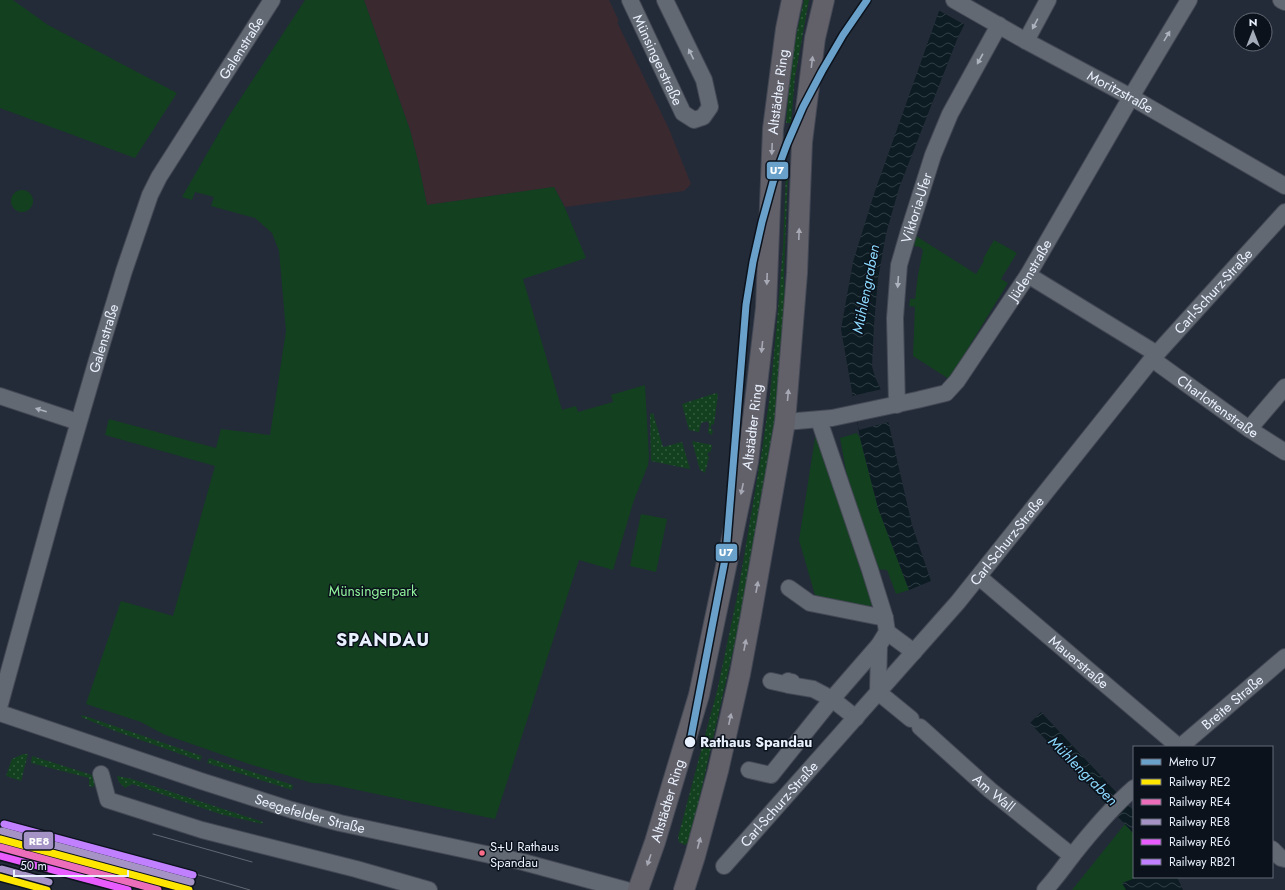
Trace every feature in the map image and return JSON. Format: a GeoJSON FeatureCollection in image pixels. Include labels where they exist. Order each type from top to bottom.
{"type":"FeatureCollection","features":[{"type":"Feature","properties":{"kind":"main road","name":"Altstädter Ring"},"geometry":{"type":"LineString","coordinates":[[638,890],[656,842],[699,695],[748,462],[766,308],[773,129],[786,29],[792,0]]}},
{"type":"Feature","properties":{"kind":"main road","name":"Altstädter Ring"},"geometry":{"type":"LineString","coordinates":[[684,890],[695,856],[718,771],[738,682],[754,601],[785,422],[797,273],[802,142],[814,38],[824,0]]}},
{"type":"Feature","properties":{"kind":"street","name":"Galenstraße"},"geometry":{"type":"LineString","coordinates":[[0,704],[78,422],[124,271],[150,195],[158,177],[272,0]]}},
{"type":"Feature","properties":{"kind":"street","name":"Münsingerstraße"},"geometry":{"type":"LineString","coordinates":[[630,0],[683,113],[694,120],[703,117],[710,107],[708,93],[704,80],[664,0]]}},
{"type":"Feature","properties":{"kind":"street","name":"Moritzstraße"},"geometry":{"type":"LineString","coordinates":[[954,0],[1026,41],[1131,97],[1285,186]]}},
{"type":"Feature","properties":{"kind":"street"},"geometry":{"type":"LineString","coordinates":[[1026,41],[1048,0]]}},
{"type":"Feature","properties":{"kind":"street","name":"Jüdenstraße"},"geometry":{"type":"LineString","coordinates":[[785,422],[819,420],[856,414],[946,393],[958,380],[1028,275],[1189,0]]}},
{"type":"Feature","properties":{"kind":"street"},"geometry":{"type":"LineString","coordinates":[[1281,0],[1285,2]]}},
{"type":"Feature","properties":{"kind":"street","name":"Viktoria-Ufer"},"geometry":{"type":"LineString","coordinates":[[892,406],[895,318],[899,265],[933,155],[950,114],[998,25]]}},
{"type":"Feature","properties":{"kind":"street","name":"Carl-Schurz-Straße"},"geometry":{"type":"LineString","coordinates":[[724,866],[979,577],[1155,356],[1285,213]]}},
{"type":"Feature","properties":{"kind":"street","name":"Charlottenstraße"},"geometry":{"type":"LineString","coordinates":[[1028,275],[1116,328],[1155,356],[1249,429],[1285,452]]}},
{"type":"Feature","properties":{"kind":"street"},"geometry":{"type":"LineString","coordinates":[[1249,429],[1285,387]]}},
{"type":"Feature","properties":{"kind":"street"},"geometry":{"type":"LineString","coordinates":[[0,396],[78,422]]}},
{"type":"Feature","properties":{"kind":"street"},"geometry":{"type":"LineString","coordinates":[[819,420],[870,570],[883,632],[878,692]]}},
{"type":"Feature","properties":{"kind":"street","name":"Mauerstraße"},"geometry":{"type":"LineString","coordinates":[[979,577],[1078,662],[1186,745]]}},
{"type":"Feature","properties":{"kind":"street"},"geometry":{"type":"LineString","coordinates":[[789,588],[810,603],[883,632],[914,652]]}},
{"type":"Feature","properties":{"kind":"street"},"geometry":{"type":"LineString","coordinates":[[749,770],[771,775],[883,632]]}},
{"type":"Feature","properties":{"kind":"street","name":"Breite Straße"},"geometry":{"type":"LineString","coordinates":[[1186,745],[1285,658]]}},
{"type":"Feature","properties":{"kind":"street"},"geometry":{"type":"LineString","coordinates":[[771,681],[789,683],[813,689],[832,699],[856,718]]}},
{"type":"Feature","properties":{"kind":"street","name":"Am Wall"},"geometry":{"type":"LineString","coordinates":[[878,692],[990,790],[1072,856]]}},
{"type":"Feature","properties":{"kind":"street","name":"Seegefelder Straße"},"geometry":{"type":"LineString","coordinates":[[0,713],[292,810],[347,824],[522,862],[626,890]]}},
{"type":"Feature","properties":{"kind":"street"},"geometry":{"type":"LineString","coordinates":[[101,774],[108,800],[202,830],[356,869],[429,890]]}},
{"type":"Feature","properties":{"kind":"street"},"geometry":{"type":"LineString","coordinates":[[1045,890],[1111,810],[1128,793]]}},
{"type":"Feature","properties":{"kind":"street"},"geometry":{"type":"LineString","coordinates":[[1273,850],[1285,860]]}},
{"type":"Feature","properties":{"kind":"shaded area"},"geometry":{"type":"Polygon","coordinates":[[[364,0],[609,0],[619,21],[617,22],[669,129],[691,184],[684,191],[565,207],[554,187],[427,205],[410,130],[364,0]]]}},
{"type":"Feature","properties":{"kind":"green space"},"geometry":{"type":"Polygon","coordinates":[[[0,0],[13,0],[48,25],[177,93],[135,158],[0,108],[0,0]]]}},
{"type":"Feature","properties":{"kind":"green space","name":"Münsingerpark"},"geometry":{"type":"Polygon","coordinates":[[[305,0],[364,0],[410,130],[427,205],[554,187],[565,208],[586,258],[523,279],[562,410],[576,406],[578,412],[613,402],[611,395],[645,385],[649,457],[648,465],[634,500],[613,570],[579,560],[495,819],[329,784],[312,783],[246,763],[163,734],[141,722],[86,704],[121,601],[173,616],[215,466],[105,435],[109,419],[216,448],[221,429],[270,435],[286,331],[279,251],[272,233],[255,218],[211,206],[214,197],[195,192],[192,200],[182,197],[227,119],[305,0]]]}},
{"type":"Feature","properties":{"kind":"green space"},"geometry":{"type":"Polygon","coordinates":[[[804,0],[809,0],[795,77],[791,123],[786,123],[792,54],[804,0]]]}},
{"type":"Feature","properties":{"kind":"green space"},"geometry":{"type":"Polygon","coordinates":[[[787,169],[784,277],[786,317],[779,396],[771,451],[746,593],[690,840],[685,845],[679,842],[678,837],[718,687],[738,592],[762,450],[770,395],[777,322],[787,169]]]}},
{"type":"Feature","properties":{"kind":"green space"},"geometry":{"type":"Polygon","coordinates":[[[22,190],[30,193],[33,201],[30,209],[22,212],[14,209],[11,201],[14,193],[22,190]]]}},
{"type":"Feature","properties":{"kind":"green space"},"geometry":{"type":"Polygon","coordinates":[[[916,236],[976,274],[994,240],[1017,253],[1001,279],[1008,283],[949,379],[913,356],[915,307],[909,306],[910,299],[915,299],[923,250],[920,247],[914,246],[916,236]]]}},
{"type":"Feature","properties":{"kind":"green space"},"geometry":{"type":"Polygon","coordinates":[[[716,393],[718,394],[714,424],[711,425],[713,431],[712,435],[708,433],[708,421],[701,423],[699,432],[689,430],[682,404],[716,393]]]}},
{"type":"Feature","properties":{"kind":"green space"},"geometry":{"type":"Polygon","coordinates":[[[653,413],[663,447],[682,442],[690,469],[651,461],[650,414],[653,413]]]}},
{"type":"Feature","properties":{"kind":"green space"},"geometry":{"type":"Polygon","coordinates":[[[816,432],[872,605],[864,608],[815,595],[799,540],[816,432]]]}},
{"type":"Feature","properties":{"kind":"green space"},"geometry":{"type":"Polygon","coordinates":[[[857,433],[860,438],[878,508],[909,590],[896,594],[887,570],[877,569],[846,471],[840,438],[857,433]]]}},
{"type":"Feature","properties":{"kind":"green space"},"geometry":{"type":"Polygon","coordinates":[[[692,441],[712,445],[711,451],[707,454],[709,457],[705,473],[700,470],[692,441]]]}},
{"type":"Feature","properties":{"kind":"green space"},"geometry":{"type":"Polygon","coordinates":[[[641,514],[667,519],[656,572],[630,566],[641,514]]]}},
{"type":"Feature","properties":{"kind":"green space"},"geometry":{"type":"Polygon","coordinates":[[[82,715],[202,756],[200,761],[115,731],[81,717],[82,715]]]}},
{"type":"Feature","properties":{"kind":"green space"},"geometry":{"type":"Polygon","coordinates":[[[23,754],[28,754],[21,781],[6,776],[12,759],[23,754]]]}},
{"type":"Feature","properties":{"kind":"green space"},"geometry":{"type":"Polygon","coordinates":[[[32,756],[92,775],[95,780],[94,787],[89,786],[89,778],[31,763],[32,756]]]}},
{"type":"Feature","properties":{"kind":"green space"},"geometry":{"type":"Polygon","coordinates":[[[209,758],[293,785],[292,790],[207,763],[209,758]]]}},
{"type":"Feature","properties":{"kind":"green space"},"geometry":{"type":"Polygon","coordinates":[[[117,776],[132,779],[263,822],[262,824],[220,814],[132,784],[125,788],[119,782],[117,776]]]}},
{"type":"Feature","properties":{"kind":"green space"},"geometry":{"type":"Polygon","coordinates":[[[1125,824],[1133,833],[1133,878],[1156,878],[1159,890],[1072,890],[1125,824]]]}},
{"type":"Feature","properties":{"kind":"water","name":"Mühlengraben"},"geometry":{"type":"Polygon","coordinates":[[[945,0],[977,0],[958,37],[899,188],[886,234],[878,279],[874,325],[872,366],[881,390],[912,525],[931,581],[909,590],[878,508],[860,438],[841,329],[853,262],[874,194],[939,11],[945,0]]]}},
{"type":"Feature","properties":{"kind":"water","name":"Mühlengraben"},"geometry":{"type":"Polygon","coordinates":[[[1041,712],[1133,810],[1133,833],[1030,723],[1041,712]]]}},
{"type":"Feature","properties":{"kind":"water"},"geometry":{"type":"Polygon","coordinates":[[[1135,878],[1177,878],[1183,890],[1126,890],[1122,883],[1135,878]]]}},
{"type":"Feature","properties":{"kind":"pier"},"geometry":{"type":"Polygon","coordinates":[[[944,0],[977,0],[965,25],[938,10],[944,0]]]}},
{"type":"Feature","properties":{"kind":"pier"},"geometry":{"type":"Polygon","coordinates":[[[882,389],[889,422],[859,430],[852,396],[882,389]]]}},
{"type":"Feature","properties":{"kind":"tram line"},"geometry":{"type":"LineString","coordinates":[[153,834],[252,862]]}},
{"type":"Feature","properties":{"kind":"tram line"},"geometry":{"type":"LineString","coordinates":[[151,861],[250,890]]}},
{"type":"Feature","properties":{"kind":"metro line","name":"U7"},"geometry":{"type":"LineString","coordinates":[[690,742],[726,554],[746,305],[753,262],[762,222],[773,182],[803,107],[843,35],[867,0]]}},
{"type":"Feature","properties":{"kind":"rail line","name":"RB21"},"geometry":{"type":"LineString","coordinates":[[4,824],[193,875]]}},
{"type":"Feature","properties":{"kind":"rail line","name":"RE8"},"geometry":{"type":"LineString","coordinates":[[2,831],[191,882]]}},
{"type":"Feature","properties":{"kind":"rail line","name":"RE2"},"geometry":{"type":"LineString","coordinates":[[0,839],[189,890]]}},
{"type":"Feature","properties":{"kind":"rail line","name":"RE4"},"geometry":{"type":"LineString","coordinates":[[0,847],[158,890]]}},
{"type":"Feature","properties":{"kind":"rail line","name":"RE6"},"geometry":{"type":"LineString","coordinates":[[0,856],[128,890]]}},
{"type":"Feature","properties":{"kind":"rail line","name":"RE8"},"geometry":{"type":"LineString","coordinates":[[2,869],[49,882]]}},
{"type":"Feature","properties":{"kind":"rail line","name":"RE2"},"geometry":{"type":"LineString","coordinates":[[0,877],[47,890]]}},
{"type":"Feature","properties":{"kind":"place","name":"Rathaus Spandau"},"geometry":{"type":"Point","coordinates":[690,742]}},
{"type":"Feature","properties":{"kind":"place","name":"S+U Rathaus Spandau"},"geometry":{"type":"Point","coordinates":[482,853]}},
{"type":"Feature","properties":{"kind":"district","name":"SPANDAU"},"geometry":{"type":"Point","coordinates":[383,640]}}]}
